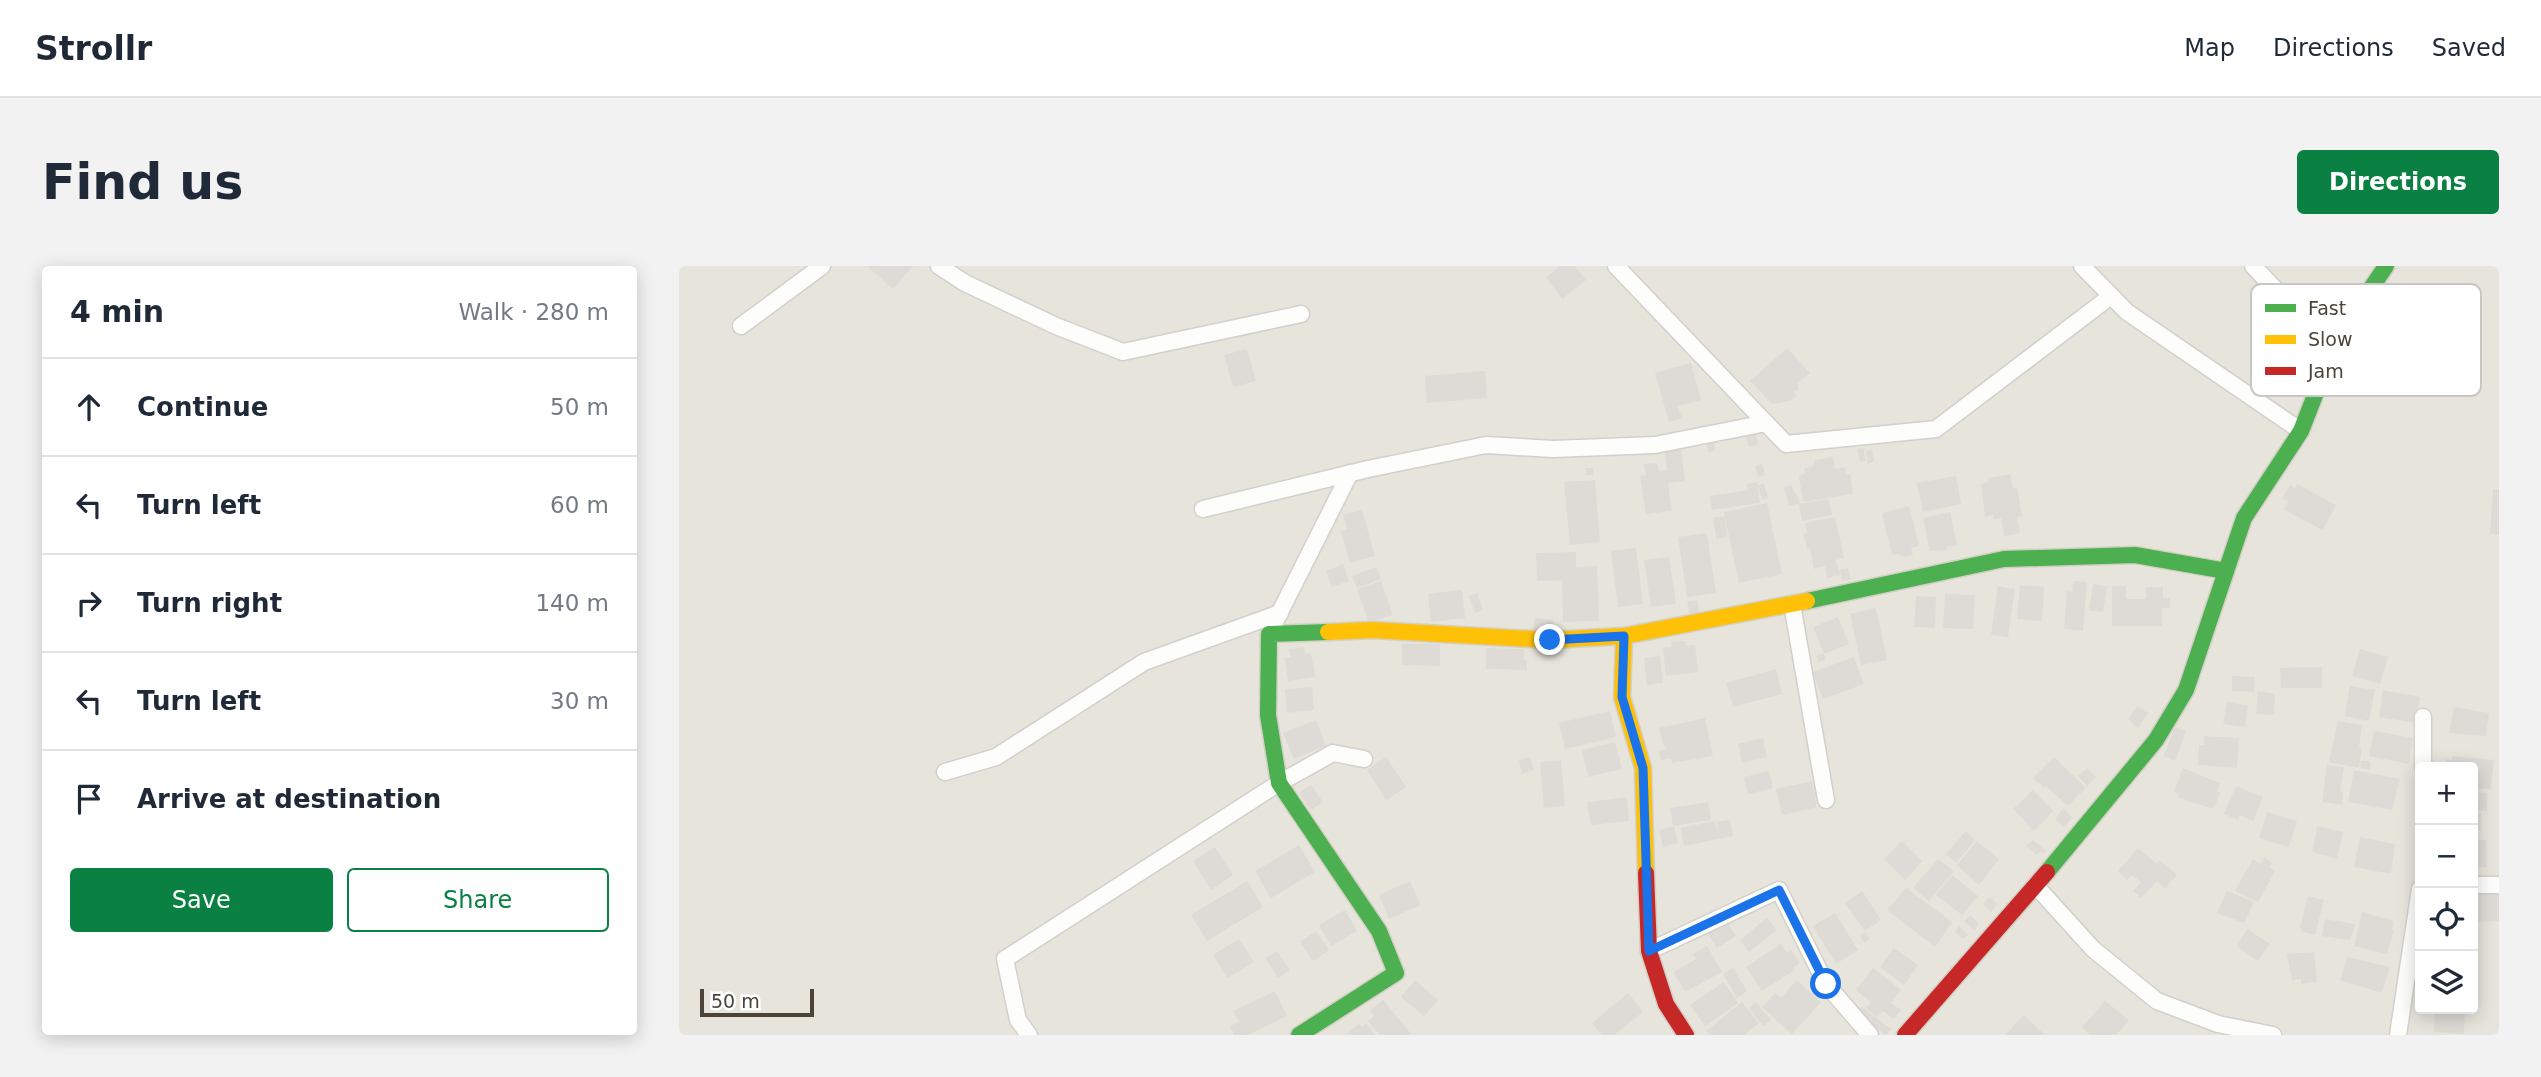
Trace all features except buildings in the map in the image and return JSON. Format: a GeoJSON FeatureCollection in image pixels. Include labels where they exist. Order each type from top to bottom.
{"type":"FeatureCollection","features":[{"type":"Feature","properties":{"kind":"street"},"geometry":{"type":"LineString","coordinates":[[741,326],[821,266]]}},
{"type":"Feature","properties":{"kind":"street"},"geometry":{"type":"LineString","coordinates":[[939,266],[965,283],[1056,326],[1123,352],[1301,314]]}},
{"type":"Feature","properties":{"kind":"street"},"geometry":{"type":"LineString","coordinates":[[1616,266],[1786,444],[1936,429],[2111,296]]}},
{"type":"Feature","properties":{"kind":"street"},"geometry":{"type":"LineString","coordinates":[[2083,266],[2127,312],[2301,431]]}},
{"type":"Feature","properties":{"kind":"street"},"geometry":{"type":"LineString","coordinates":[[2253,266],[2270,284]]}},
{"type":"Feature","properties":{"kind":"street"},"geometry":{"type":"LineString","coordinates":[[2374,284],[2386,266]]}},
{"type":"Feature","properties":{"kind":"street"},"geometry":{"type":"LineString","coordinates":[[1905,1035],[2035,885],[2162,730],[2186,690],[2244,518],[2301,431],[2315,396]]}},
{"type":"Feature","properties":{"kind":"street"},"geometry":{"type":"LineString","coordinates":[[1203,509],[1350,473],[1486,445],[1553,449],[1655,445],[1766,423]]}},
{"type":"Feature","properties":{"kind":"street"},"geometry":{"type":"LineString","coordinates":[[1299,1035],[1396,973],[1379,931],[1279,783],[1268,715],[1269,634],[1350,473]]}},
{"type":"Feature","properties":{"kind":"street"},"geometry":{"type":"LineString","coordinates":[[1269,634],[1371,630],[1550,640],[1624,636],[1871,589],[2004,559],[2135,555],[2226,571]]}},
{"type":"Feature","properties":{"kind":"street"},"geometry":{"type":"LineString","coordinates":[[1791,604],[1826,800]]}},
{"type":"Feature","properties":{"kind":"street"},"geometry":{"type":"LineString","coordinates":[[945,772],[996,757],[1144,662],[1280,613]]}},
{"type":"Feature","properties":{"kind":"street"},"geometry":{"type":"LineString","coordinates":[[1624,636],[1622,697],[1643,768],[1649,951],[1666,1004],[1686,1035]]}},
{"type":"Feature","properties":{"kind":"street"},"geometry":{"type":"LineString","coordinates":[[2423,718],[2423,762]]}},
{"type":"Feature","properties":{"kind":"street"},"geometry":{"type":"LineString","coordinates":[[1029,1035],[1019,1020],[1005,959],[1279,783],[1333,753],[1364,759]]}},
{"type":"Feature","properties":{"kind":"street"},"geometry":{"type":"LineString","coordinates":[[2035,885],[2093,949],[2157,1000],[2218,1029],[2273,1035]]}},
{"type":"Feature","properties":{"kind":"street"},"geometry":{"type":"LineString","coordinates":[[2478,885],[2499,885]]}},
{"type":"Feature","properties":{"kind":"street"},"geometry":{"type":"LineString","coordinates":[[1649,951],[1779,890],[1826,984],[1870,1035]]}},
{"type":"Feature","properties":{"kind":"street"},"geometry":{"type":"LineString","coordinates":[[2398,1035],[2415,922]]}},
{"type":"Feature","properties":{"kind":"shaded area"},"geometry":{"type":"Polygon","coordinates":[[[679,266],[2499,266],[2499,1035],[679,1035],[679,266]]]}},
{"type":"Feature","properties":{"kind":"traffic: fast"},"geometry":{"type":"LineString","coordinates":[[2374,284],[2386,266]]}},
{"type":"Feature","properties":{"kind":"traffic: fast"},"geometry":{"type":"LineString","coordinates":[[2047,872],[2156,740],[2186,690],[2244,518],[2301,431],[2315,396]]}},
{"type":"Feature","properties":{"kind":"traffic: fast"},"geometry":{"type":"LineString","coordinates":[[1807,601],[2004,559],[2135,555],[2226,571]]}},
{"type":"Feature","properties":{"kind":"traffic: fast"},"geometry":{"type":"LineString","coordinates":[[1299,1035],[1396,973],[1379,931],[1279,783],[1268,715],[1269,634],[1328,632]]}},
{"type":"Feature","properties":{"kind":"traffic: slow"},"geometry":{"type":"LineString","coordinates":[[1646,873],[1643,768],[1622,697],[1624,636],[1807,601]]}},
{"type":"Feature","properties":{"kind":"traffic: slow"},"geometry":{"type":"LineString","coordinates":[[1328,632],[1372,630],[1550,640],[1624,636]]}},
{"type":"Feature","properties":{"kind":"traffic: jam"},"geometry":{"type":"LineString","coordinates":[[1905,1035],[2047,872]]}},
{"type":"Feature","properties":{"kind":"traffic: jam"},"geometry":{"type":"LineString","coordinates":[[1646,873],[1649,951],[1666,1004],[1686,1035]]}},
{"type":"Feature","properties":{"kind":"route"},"geometry":{"type":"LineString","coordinates":[[1550,640],[1624,636],[1622,697],[1643,768],[1649,951],[1779,890],[1826,984]]}}]}
